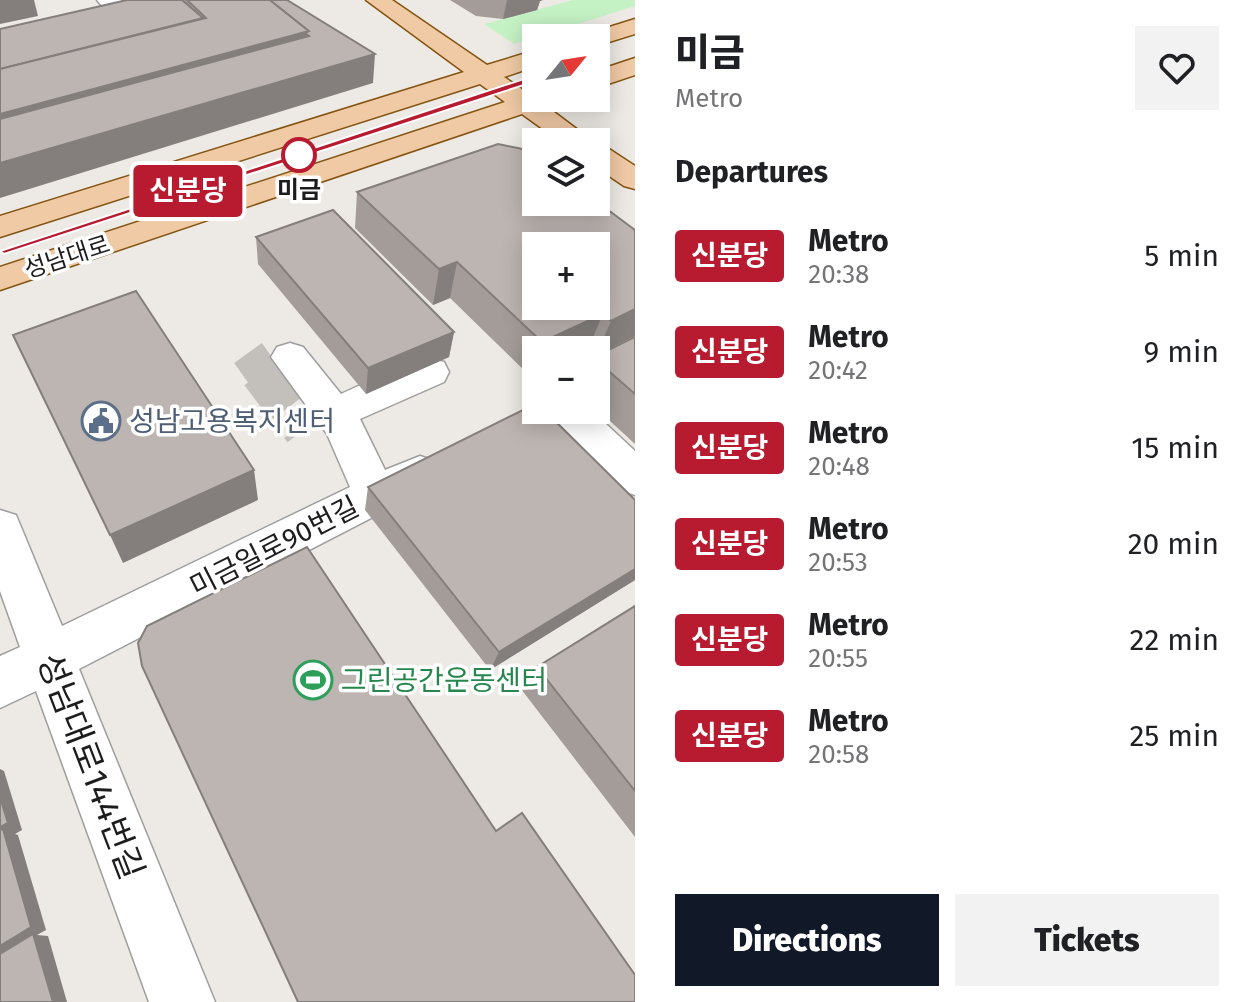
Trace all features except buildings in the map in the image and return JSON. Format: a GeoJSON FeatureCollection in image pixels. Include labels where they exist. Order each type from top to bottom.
{"type":"FeatureCollection","features":[{"type":"Feature","properties":{"kind":"main road"},"geometry":{"type":"LineString","coordinates":[[377,0],[482,76],[522,95]]}},
{"type":"Feature","properties":{"kind":"main road"},"geometry":{"type":"LineString","coordinates":[[610,34],[635,26]]}},
{"type":"Feature","properties":{"kind":"main road","name":"성남대로"},"geometry":{"type":"LineString","coordinates":[[0,227],[522,63]]}},
{"type":"Feature","properties":{"kind":"main road"},"geometry":{"type":"LineString","coordinates":[[610,75],[635,66]]}},
{"type":"Feature","properties":{"kind":"main road","name":"성남대로"},"geometry":{"type":"LineString","coordinates":[[0,279],[522,105]]}},
{"type":"Feature","properties":{"kind":"main road"},"geometry":{"type":"LineString","coordinates":[[546,112],[564,128]]}},
{"type":"Feature","properties":{"kind":"main road"},"geometry":{"type":"LineString","coordinates":[[610,163],[635,180]]}},
{"type":"Feature","properties":{"kind":"street"},"geometry":{"type":"LineString","coordinates":[[0,52],[128,21],[108,0]]}},
{"type":"Feature","properties":{"kind":"street"},"geometry":{"type":"LineString","coordinates":[[290,357],[375,495]]}},
{"type":"Feature","properties":{"kind":"street"},"geometry":{"type":"LineString","coordinates":[[328,423],[430,372]]}},
{"type":"Feature","properties":{"kind":"street"},"geometry":{"type":"LineString","coordinates":[[579,424],[635,478]]}},
{"type":"Feature","properties":{"kind":"street","name":"미금일로90번길"},"geometry":{"type":"LineString","coordinates":[[0,683],[455,456]]}},
{"type":"Feature","properties":{"kind":"street","name":"성남대로144번길"},"geometry":{"type":"LineString","coordinates":[[0,529],[182,1002]]}},
{"type":"Feature","properties":{"kind":"green space"},"geometry":{"type":"Polygon","coordinates":[[[573,0],[635,0],[635,6],[578,24],[522,24],[522,41],[514,44],[484,24],[573,0]]]}},
{"type":"Feature","properties":{"kind":"tunnel"},"geometry":{"type":"LineString","coordinates":[[248,353],[263,374]]}},
{"type":"Feature","properties":{"kind":"tunnel"},"geometry":{"type":"LineString","coordinates":[[262,372],[305,429]]}},
{"type":"Feature","properties":{"kind":"metro line","name":"신분당"},"geometry":{"type":"LineString","coordinates":[[0,251],[522,83]]}},
{"type":"Feature","properties":{"kind":"place","name":"미금"},"geometry":{"type":"Point","coordinates":[299,155]}},
{"type":"Feature","properties":{"kind":"place","name":"성남고용복지센터"},"geometry":{"type":"Point","coordinates":[101,421]}},
{"type":"Feature","properties":{"kind":"place","name":"그린공간운동센터"},"geometry":{"type":"Point","coordinates":[313,680]}}]}
